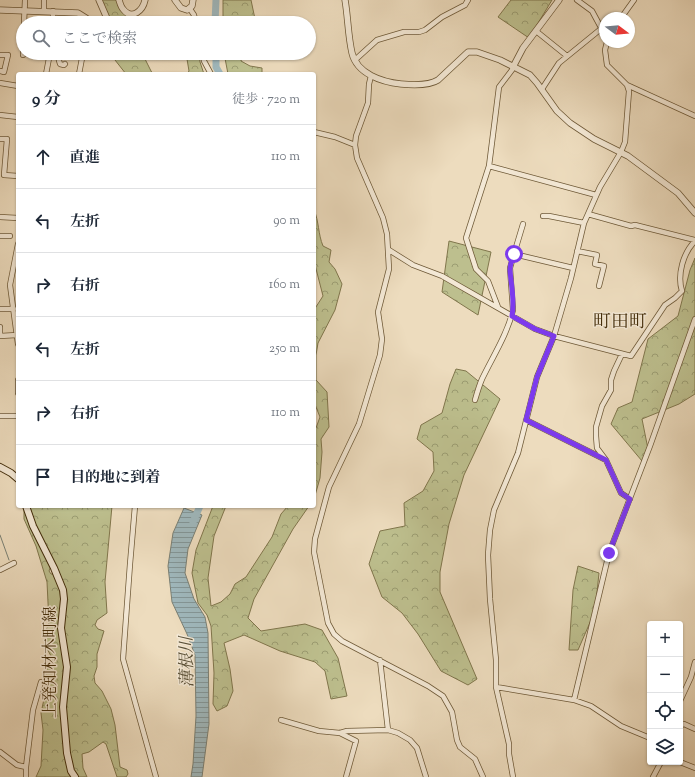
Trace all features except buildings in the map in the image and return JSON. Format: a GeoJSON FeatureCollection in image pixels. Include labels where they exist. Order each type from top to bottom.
{"type":"FeatureCollection","features":[{"type":"Feature","properties":{"kind":"main road"},"geometry":{"type":"LineString","coordinates":[[0,467],[16,476]]}},
{"type":"Feature","properties":{"kind":"main road","name":"上発知材木町線"},"geometry":{"type":"LineString","coordinates":[[27,508],[33,526],[63,590],[64,599],[61,628],[67,667],[63,707],[67,753],[71,771],[75,777]]}},
{"type":"Feature","properties":{"kind":"street"},"geometry":{"type":"LineString","coordinates":[[24,16],[25,0]]}},
{"type":"Feature","properties":{"kind":"street"},"geometry":{"type":"LineString","coordinates":[[44,0],[44,11]]}},
{"type":"Feature","properties":{"kind":"street"},"geometry":{"type":"LineString","coordinates":[[99,0],[106,16]]}},
{"type":"Feature","properties":{"kind":"street"},"geometry":{"type":"LineString","coordinates":[[119,0],[124,10],[128,14],[132,14],[139,12],[145,0]]}},
{"type":"Feature","properties":{"kind":"street"},"geometry":{"type":"LineString","coordinates":[[175,0],[182,9],[190,9]]}},
{"type":"Feature","properties":{"kind":"street"},"geometry":{"type":"LineString","coordinates":[[190,9],[193,4],[193,0]]}},
{"type":"Feature","properties":{"kind":"street"},"geometry":{"type":"LineString","coordinates":[[346,0],[352,53],[355,60],[371,76],[399,83],[432,83],[438,80],[466,53],[471,51],[500,60],[530,75],[542,89],[557,111],[570,123],[594,139],[621,152],[678,193],[695,213]]}},
{"type":"Feature","properties":{"kind":"street"},"geometry":{"type":"LineString","coordinates":[[355,60],[377,40],[404,32],[419,32],[425,30],[442,17],[465,5],[468,0]]}},
{"type":"Feature","properties":{"kind":"street"},"geometry":{"type":"LineString","coordinates":[[498,308],[488,281],[476,269],[466,238],[489,166],[499,87],[523,48],[559,0]]}},
{"type":"Feature","properties":{"kind":"street"},"geometry":{"type":"LineString","coordinates":[[576,0],[592,11],[599,23]]}},
{"type":"Feature","properties":{"kind":"street"},"geometry":{"type":"LineString","coordinates":[[625,12],[634,0]]}},
{"type":"Feature","properties":{"kind":"street"},"geometry":{"type":"LineString","coordinates":[[190,9],[194,16]]}},
{"type":"Feature","properties":{"kind":"street"},"geometry":{"type":"LineString","coordinates":[[0,10],[53,11],[78,13],[81,16]]}},
{"type":"Feature","properties":{"kind":"street"},"geometry":{"type":"LineString","coordinates":[[53,11],[53,16]]}},
{"type":"Feature","properties":{"kind":"street"},"geometry":{"type":"LineString","coordinates":[[542,89],[559,63],[599,30]]}},
{"type":"Feature","properties":{"kind":"street"},"geometry":{"type":"LineString","coordinates":[[536,31],[567,56]]}},
{"type":"Feature","properties":{"kind":"street"},"geometry":{"type":"LineString","coordinates":[[513,777],[509,754],[509,744],[496,687],[496,660],[490,599],[488,555],[490,530],[494,510],[518,453],[537,377],[554,336],[584,223],[596,195],[621,152],[625,142],[630,91],[627,85],[607,65],[606,48]]}},
{"type":"Feature","properties":{"kind":"street"},"geometry":{"type":"LineString","coordinates":[[0,55],[8,56],[4,72],[0,71]]}},
{"type":"Feature","properties":{"kind":"street"},"geometry":{"type":"LineString","coordinates":[[46,72],[48,60]]}},
{"type":"Feature","properties":{"kind":"street"},"geometry":{"type":"LineString","coordinates":[[59,60],[60,64],[65,64]]}},
{"type":"Feature","properties":{"kind":"street"},"geometry":{"type":"LineString","coordinates":[[79,72],[82,60]]}},
{"type":"Feature","properties":{"kind":"street"},"geometry":{"type":"LineString","coordinates":[[204,60],[210,72]]}},
{"type":"Feature","properties":{"kind":"street"},"geometry":{"type":"LineString","coordinates":[[371,76],[368,103],[356,136],[355,145],[357,158],[383,218],[387,234],[389,250],[388,274],[378,312],[382,339],[380,355],[359,424],[332,479],[314,545],[328,623],[331,630],[337,638],[342,641],[436,690],[443,696],[452,712],[457,740],[460,747],[475,759],[483,777]]}},
{"type":"Feature","properties":{"kind":"street"},"geometry":{"type":"LineString","coordinates":[[0,83],[16,86]]}},
{"type":"Feature","properties":{"kind":"street"},"geometry":{"type":"LineString","coordinates":[[627,85],[695,116]]}},
{"type":"Feature","properties":{"kind":"street"},"geometry":{"type":"LineString","coordinates":[[0,115],[16,117]]}},
{"type":"Feature","properties":{"kind":"street"},"geometry":{"type":"LineString","coordinates":[[316,132],[335,137],[355,145]]}},
{"type":"Feature","properties":{"kind":"street"},"geometry":{"type":"LineString","coordinates":[[0,139],[7,140],[4,175],[16,176]]}},
{"type":"Feature","properties":{"kind":"street"},"geometry":{"type":"LineString","coordinates":[[489,166],[596,195]]}},
{"type":"Feature","properties":{"kind":"street"},"geometry":{"type":"LineString","coordinates":[[389,250],[413,265],[442,276],[535,329],[554,336],[632,356],[665,305],[682,291],[680,279],[682,266],[688,251],[695,241],[588,214]]}},
{"type":"Feature","properties":{"kind":"street"},"geometry":{"type":"LineString","coordinates":[[543,216],[584,223]]}},
{"type":"Feature","properties":{"kind":"street"},"geometry":{"type":"LineString","coordinates":[[0,217],[16,218]]}},
{"type":"Feature","properties":{"kind":"street"},"geometry":{"type":"LineString","coordinates":[[475,400],[482,380],[512,316],[513,310],[510,268],[523,224]]}},
{"type":"Feature","properties":{"kind":"street"},"geometry":{"type":"LineString","coordinates":[[0,236],[10,236]]}},
{"type":"Feature","properties":{"kind":"street"},"geometry":{"type":"LineString","coordinates":[[577,251],[597,255],[595,264],[604,266],[599,286]]}},
{"type":"Feature","properties":{"kind":"street"},"geometry":{"type":"LineString","coordinates":[[16,254],[10,286],[16,326]]}},
{"type":"Feature","properties":{"kind":"street"},"geometry":{"type":"LineString","coordinates":[[514,254],[573,268]]}},
{"type":"Feature","properties":{"kind":"street"},"geometry":{"type":"LineString","coordinates":[[0,310],[14,309]]}},
{"type":"Feature","properties":{"kind":"street"},"geometry":{"type":"LineString","coordinates":[[574,700],[609,553],[671,390],[695,319]]}},
{"type":"Feature","properties":{"kind":"street"},"geometry":{"type":"LineString","coordinates":[[0,327],[0,336],[16,335]]}},
{"type":"Feature","properties":{"kind":"street"},"geometry":{"type":"LineString","coordinates":[[622,354],[614,371],[611,380],[611,390],[602,406],[596,427],[597,448],[606,460],[621,493],[630,499]]}},
{"type":"Feature","properties":{"kind":"street"},"geometry":{"type":"LineString","coordinates":[[0,416],[16,416]]}},
{"type":"Feature","properties":{"kind":"street"},"geometry":{"type":"LineString","coordinates":[[526,420],[606,460]]}},
{"type":"Feature","properties":{"kind":"street"},"geometry":{"type":"LineString","coordinates":[[135,508],[123,659],[156,777]]}},
{"type":"Feature","properties":{"kind":"street"},"geometry":{"type":"LineString","coordinates":[[0,570],[14,563]]}},
{"type":"Feature","properties":{"kind":"street"},"geometry":{"type":"LineString","coordinates":[[380,660],[388,730]]}},
{"type":"Feature","properties":{"kind":"street"},"geometry":{"type":"LineString","coordinates":[[683,694],[691,677],[695,662]]}},
{"type":"Feature","properties":{"kind":"street"},"geometry":{"type":"LineString","coordinates":[[26,777],[33,710],[41,682]]}},
{"type":"Feature","properties":{"kind":"street"},"geometry":{"type":"LineString","coordinates":[[496,687],[574,700],[591,706],[621,726],[647,737]]}},
{"type":"Feature","properties":{"kind":"street"},"geometry":{"type":"LineString","coordinates":[[281,720],[319,731],[340,733],[356,741],[346,777]]}},
{"type":"Feature","properties":{"kind":"street"},"geometry":{"type":"LineString","coordinates":[[683,724],[695,729]]}},
{"type":"Feature","properties":{"kind":"street"},"geometry":{"type":"LineString","coordinates":[[340,733],[347,731],[388,730],[403,735],[417,748],[426,777]]}},
{"type":"Feature","properties":{"kind":"street"},"geometry":{"type":"LineString","coordinates":[[0,752],[17,765],[26,767]]}},
{"type":"Feature","properties":{"kind":"street"},"geometry":{"type":"LineString","coordinates":[[683,763],[695,768]]}},
{"type":"Feature","properties":{"kind":"street"},"geometry":{"type":"LineString","coordinates":[[653,777],[659,765]]}},
{"type":"Feature","properties":{"kind":"green space"},"geometry":{"type":"Polygon","coordinates":[[[101,0],[117,0],[124,14],[128,16],[107,16],[101,0]]]}},
{"type":"Feature","properties":{"kind":"green space"},"geometry":{"type":"Polygon","coordinates":[[[223,0],[251,0],[254,16],[223,16],[223,0]]]}},
{"type":"Feature","properties":{"kind":"green space"},"geometry":{"type":"Polygon","coordinates":[[[511,0],[552,0],[529,38],[498,17],[511,0]]]}},
{"type":"Feature","properties":{"kind":"green space"},"geometry":{"type":"Polygon","coordinates":[[[115,60],[146,60],[152,72],[124,72],[115,60]]]}},
{"type":"Feature","properties":{"kind":"green space"},"geometry":{"type":"Polygon","coordinates":[[[187,60],[200,60],[203,72],[188,72],[187,60]]]}},
{"type":"Feature","properties":{"kind":"green space"},"geometry":{"type":"Polygon","coordinates":[[[225,60],[241,60],[250,66],[262,68],[262,72],[228,72],[225,60]]]}},
{"type":"Feature","properties":{"kind":"green space"},"geometry":{"type":"Polygon","coordinates":[[[316,216],[323,246],[331,250],[329,262],[335,269],[342,284],[335,310],[318,343],[316,355],[316,307],[323,296],[316,269],[316,216]]]}},
{"type":"Feature","properties":{"kind":"green space"},"geometry":{"type":"Polygon","coordinates":[[[449,241],[491,252],[478,315],[442,292],[449,241]]]}},
{"type":"Feature","properties":{"kind":"green space"},"geometry":{"type":"Polygon","coordinates":[[[695,258],[695,394],[679,404],[642,419],[649,454],[642,461],[611,424],[618,408],[632,402],[648,339],[678,316],[690,270],[695,258]]]}},
{"type":"Feature","properties":{"kind":"green space"},"geometry":{"type":"Polygon","coordinates":[[[456,369],[466,371],[500,399],[464,475],[449,524],[440,572],[440,592],[477,679],[468,685],[441,671],[418,634],[402,613],[382,597],[369,564],[380,531],[405,526],[404,503],[423,491],[434,471],[433,452],[417,439],[421,425],[442,413],[456,369]]]}},
{"type":"Feature","properties":{"kind":"green space"},"geometry":{"type":"Polygon","coordinates":[[[316,380],[327,392],[329,427],[321,439],[322,452],[320,478],[316,492],[316,428],[320,417],[316,407],[316,380]]]}},
{"type":"Feature","properties":{"kind":"green space"},"geometry":{"type":"Polygon","coordinates":[[[25,508],[51,566],[49,571],[51,574],[55,574],[62,597],[65,662],[62,707],[73,777],[36,777],[41,766],[43,730],[41,713],[47,685],[45,679],[47,668],[50,665],[51,656],[45,645],[45,633],[49,623],[47,582],[36,546],[24,519],[25,508]]]}},
{"type":"Feature","properties":{"kind":"green space"},"geometry":{"type":"Polygon","coordinates":[[[30,508],[112,508],[105,582],[107,613],[97,620],[95,625],[98,629],[104,631],[97,654],[97,667],[94,676],[95,683],[102,691],[111,709],[115,725],[120,767],[127,770],[128,774],[126,777],[117,777],[106,744],[103,742],[89,752],[82,754],[83,768],[87,777],[77,777],[73,770],[69,752],[65,706],[63,628],[67,601],[66,590],[35,523],[30,508]]]}},
{"type":"Feature","properties":{"kind":"green space"},"geometry":{"type":"Polygon","coordinates":[[[212,508],[225,508],[214,536],[208,578],[211,606],[221,602],[230,594],[235,584],[246,577],[272,537],[281,514],[286,508],[308,508],[293,529],[254,599],[248,618],[261,631],[305,624],[322,630],[338,658],[347,696],[331,699],[325,671],[315,662],[280,651],[244,635],[224,643],[233,691],[227,706],[217,711],[213,704],[214,673],[211,626],[207,615],[198,603],[192,573],[196,550],[212,508]]]}},
{"type":"Feature","properties":{"kind":"green space"},"geometry":{"type":"Polygon","coordinates":[[[578,566],[599,573],[595,611],[578,650],[569,650],[573,590],[578,566]]]}},
{"type":"Feature","properties":{"kind":"water"},"geometry":{"type":"Polygon","coordinates":[[[184,508],[202,515],[188,549],[185,573],[194,599],[205,617],[208,633],[209,724],[202,777],[191,777],[196,716],[195,655],[172,602],[168,566],[173,533],[184,508]]]}},
{"type":"Feature","properties":{"kind":"waterway","name":"薄根川"},"geometry":{"type":"LineString","coordinates":[[215,16],[216,0]]}},
{"type":"Feature","properties":{"kind":"waterway","name":"薄根川"},"geometry":{"type":"LineString","coordinates":[[216,60],[216,67],[219,72]]}},
{"type":"Feature","properties":{"kind":"waterway","name":"薄根川"},"geometry":{"type":"LineString","coordinates":[[193,522],[199,508]]}},
{"type":"Feature","properties":{"kind":"waterway"},"geometry":{"type":"LineString","coordinates":[[0,535],[9,560]]}},
{"type":"Feature","properties":{"kind":"district","name":"町田町"},"geometry":{"type":"Point","coordinates":[620,323]}},
{"type":"Feature","properties":{"kind":"route"},"geometry":{"type":"LineString","coordinates":[[514,254],[510,268],[512,280],[512,316],[535,329],[554,336],[537,377],[526,420],[606,460],[621,493],[630,499],[609,553]]}}]}
